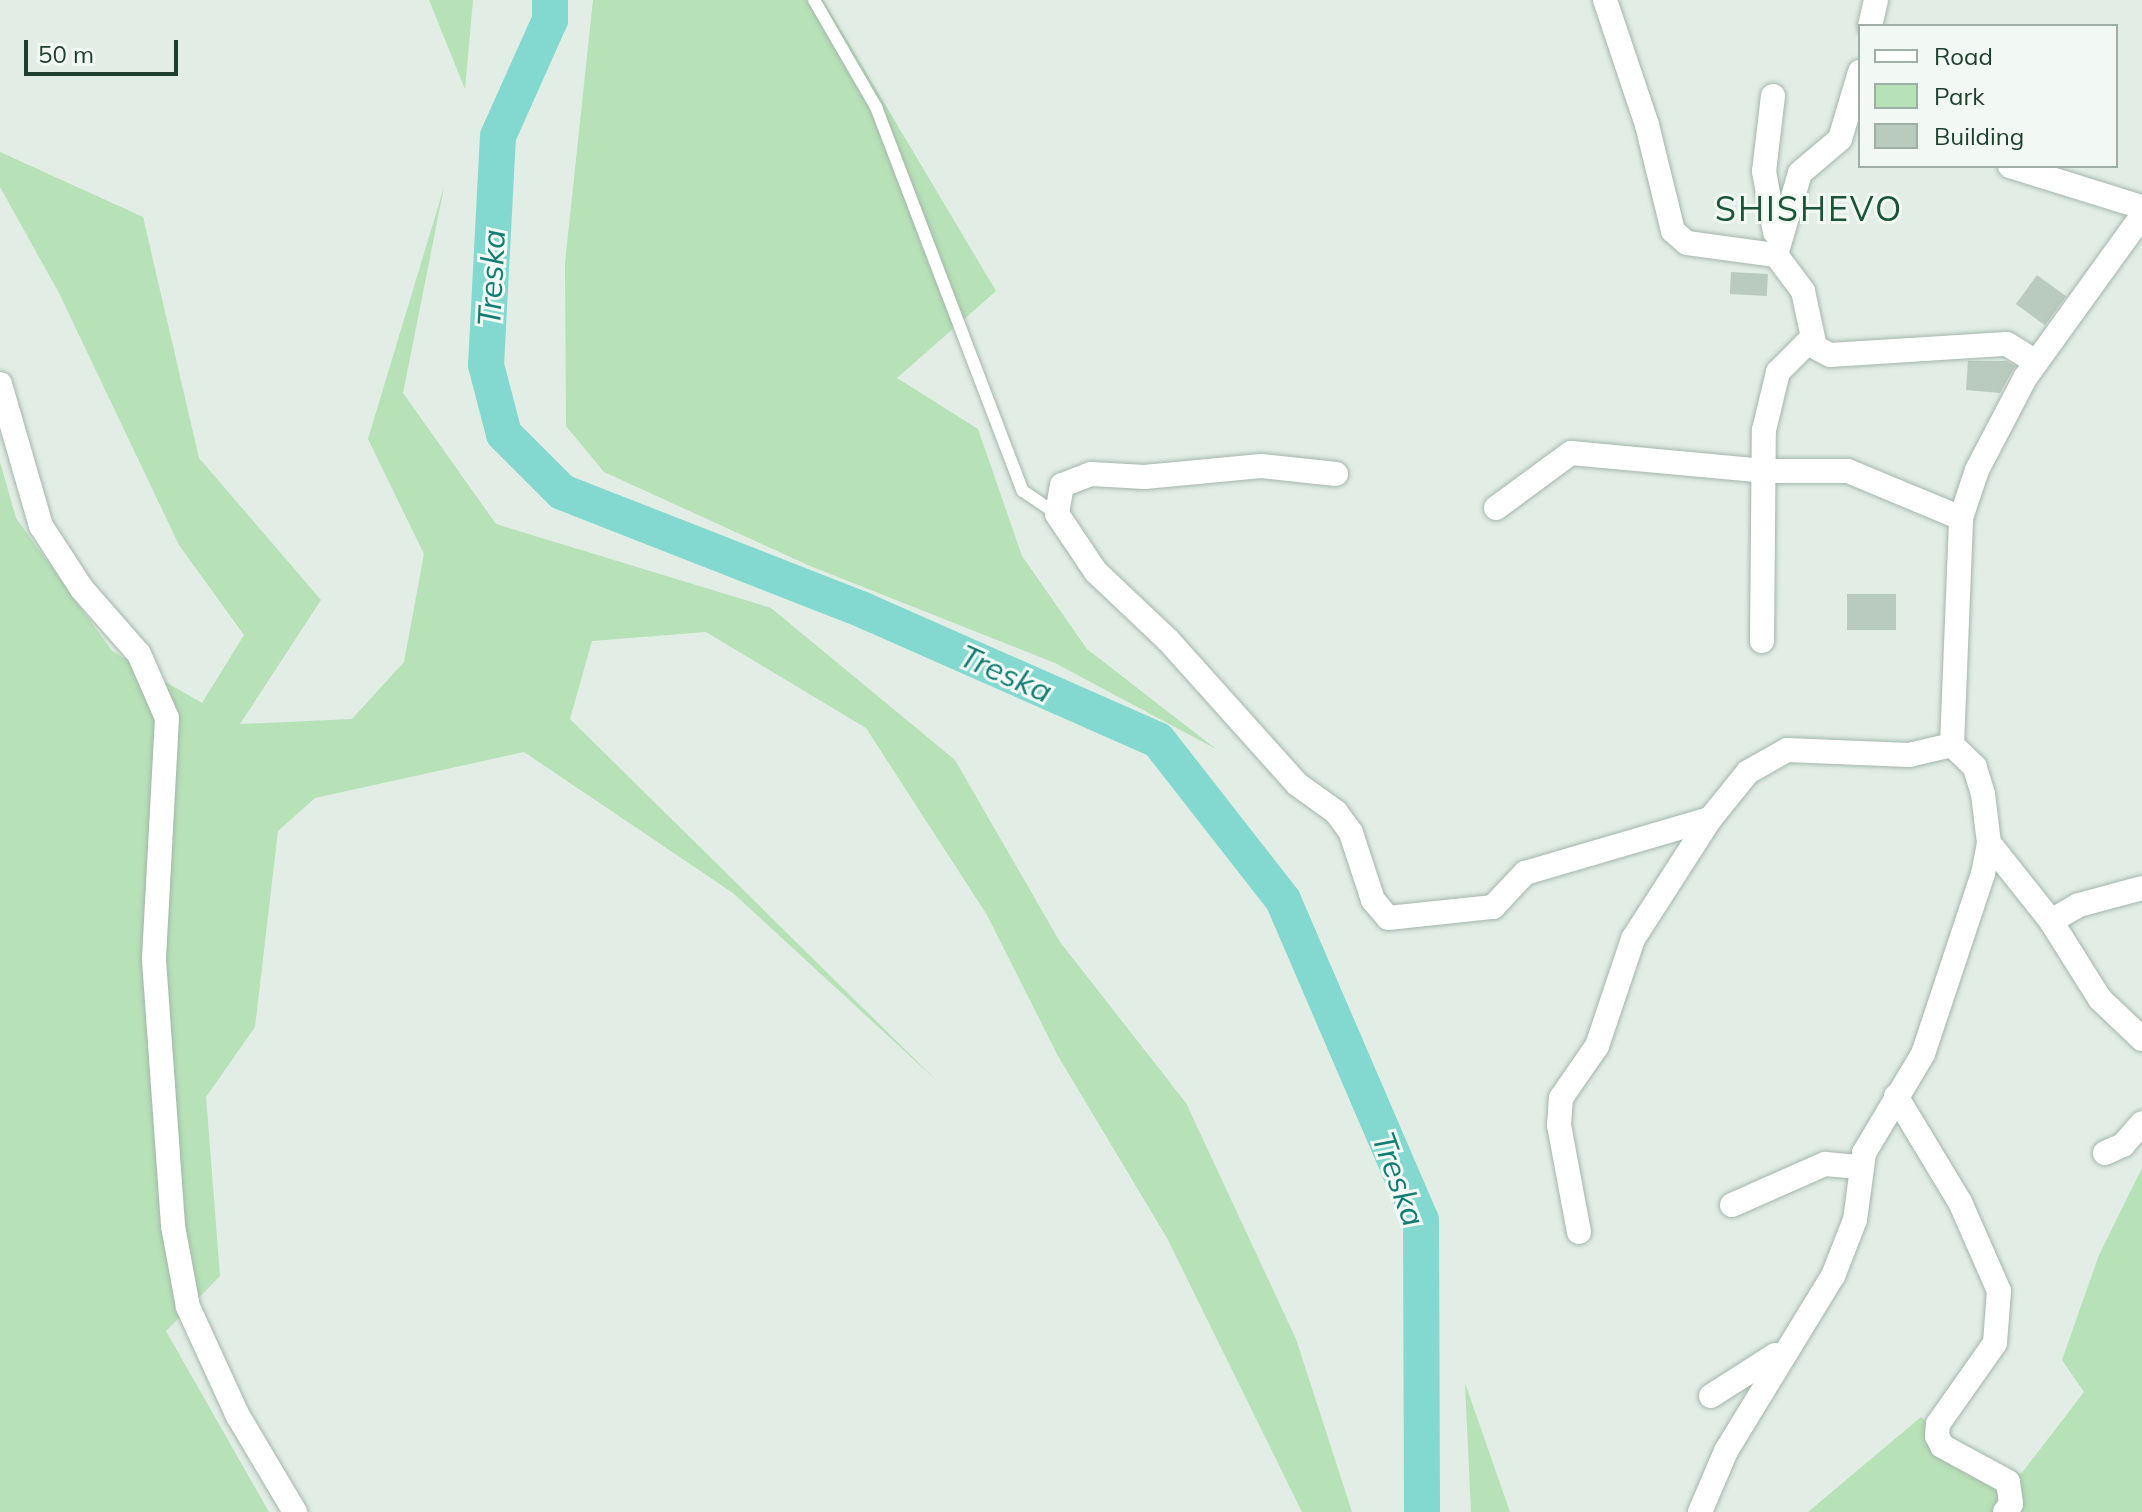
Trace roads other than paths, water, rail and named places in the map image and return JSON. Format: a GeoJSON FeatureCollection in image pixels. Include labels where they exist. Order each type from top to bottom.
{"type":"FeatureCollection","features":[{"type":"Feature","properties":{"kind":"street"},"geometry":{"type":"LineString","coordinates":[[1605,0],[1647,125],[1673,231],[1687,243],[1776,255]]}},
{"type":"Feature","properties":{"kind":"street"},"geometry":{"type":"LineString","coordinates":[[1870,24],[1876,0]]}},
{"type":"Feature","properties":{"kind":"street"},"geometry":{"type":"LineString","coordinates":[[1776,255],[1800,173],[1840,139],[1858,79]]}},
{"type":"Feature","properties":{"kind":"street"},"geometry":{"type":"LineString","coordinates":[[1773,96],[1764,171],[1776,255],[1803,291],[1811,339],[1821,352],[1855,356],[2007,344],[2036,362]]}},
{"type":"Feature","properties":{"kind":"street"},"geometry":{"type":"LineString","coordinates":[[2016,168],[2142,207]]}},
{"type":"Feature","properties":{"kind":"street"},"geometry":{"type":"LineString","coordinates":[[1700,1512],[1726,1451],[1789,1343],[1833,1276],[1855,1220],[1859,1167],[1896,1096],[1923,1054],[1989,843],[1975,767],[1952,745],[1961,518],[1977,470],[2036,362],[2142,216]]}},
{"type":"Feature","properties":{"kind":"street"},"geometry":{"type":"LineString","coordinates":[[1762,641],[1764,430],[1778,372],[1811,339]]}},
{"type":"Feature","properties":{"kind":"street"},"geometry":{"type":"LineString","coordinates":[[0,384],[41,526],[82,589],[139,654],[167,718],[154,960],[173,1226],[188,1307],[238,1416],[295,1512]]}},
{"type":"Feature","properties":{"kind":"street"},"geometry":{"type":"LineString","coordinates":[[1496,508],[1571,453],[1764,471],[1848,471],[1961,518]]}},
{"type":"Feature","properties":{"kind":"street"},"geometry":{"type":"LineString","coordinates":[[1336,474],[1261,466],[1145,477],[1091,474],[1062,485],[1057,514],[1096,572],[1179,651],[1297,784],[1336,812],[1351,833],[1373,900],[1388,918],[1493,907],[1525,873],[1710,819]]}},
{"type":"Feature","properties":{"kind":"street"},"geometry":{"type":"LineString","coordinates":[[1579,1232],[1559,1125],[1561,1098],[1597,1046],[1633,939],[1710,819],[1748,772],[1787,750],[1909,755],[1952,745]]}},
{"type":"Feature","properties":{"kind":"street"},"geometry":{"type":"LineString","coordinates":[[1989,843],[2051,921],[2100,999],[2142,1039]]}},
{"type":"Feature","properties":{"kind":"street"},"geometry":{"type":"LineString","coordinates":[[2051,921],[2079,905],[2142,888]]}},
{"type":"Feature","properties":{"kind":"street"},"geometry":{"type":"LineString","coordinates":[[1896,1096],[1960,1202],[1999,1291],[1995,1343],[1938,1424],[1937,1436],[1942,1446],[2008,1482],[2011,1504],[2005,1512]]}},
{"type":"Feature","properties":{"kind":"street"},"geometry":{"type":"LineString","coordinates":[[2105,1153],[2123,1145],[2142,1123]]}},
{"type":"Feature","properties":{"kind":"street"},"geometry":{"type":"LineString","coordinates":[[1732,1205],[1825,1164],[1859,1167]]}},
{"type":"Feature","properties":{"kind":"street"},"geometry":{"type":"LineString","coordinates":[[1711,1396],[1751,1375],[1789,1343]]}},
{"type":"Feature","properties":{"kind":"lane"},"geometry":{"type":"LineString","coordinates":[[814,0],[876,107],[1023,491],[1057,514]]}},
{"type":"Feature","properties":{"kind":"waterway","name":"Treska"},"geometry":{"type":"LineString","coordinates":[[550,0],[550,20],[498,136],[486,365],[504,434],[562,492],[863,610],[1158,740],[1283,900],[1421,1220],[1422,1512]]}},
{"type":"Feature","properties":{"kind":"district","name":"SHISHEVO"},"geometry":{"type":"Point","coordinates":[1809,209]}}]}
